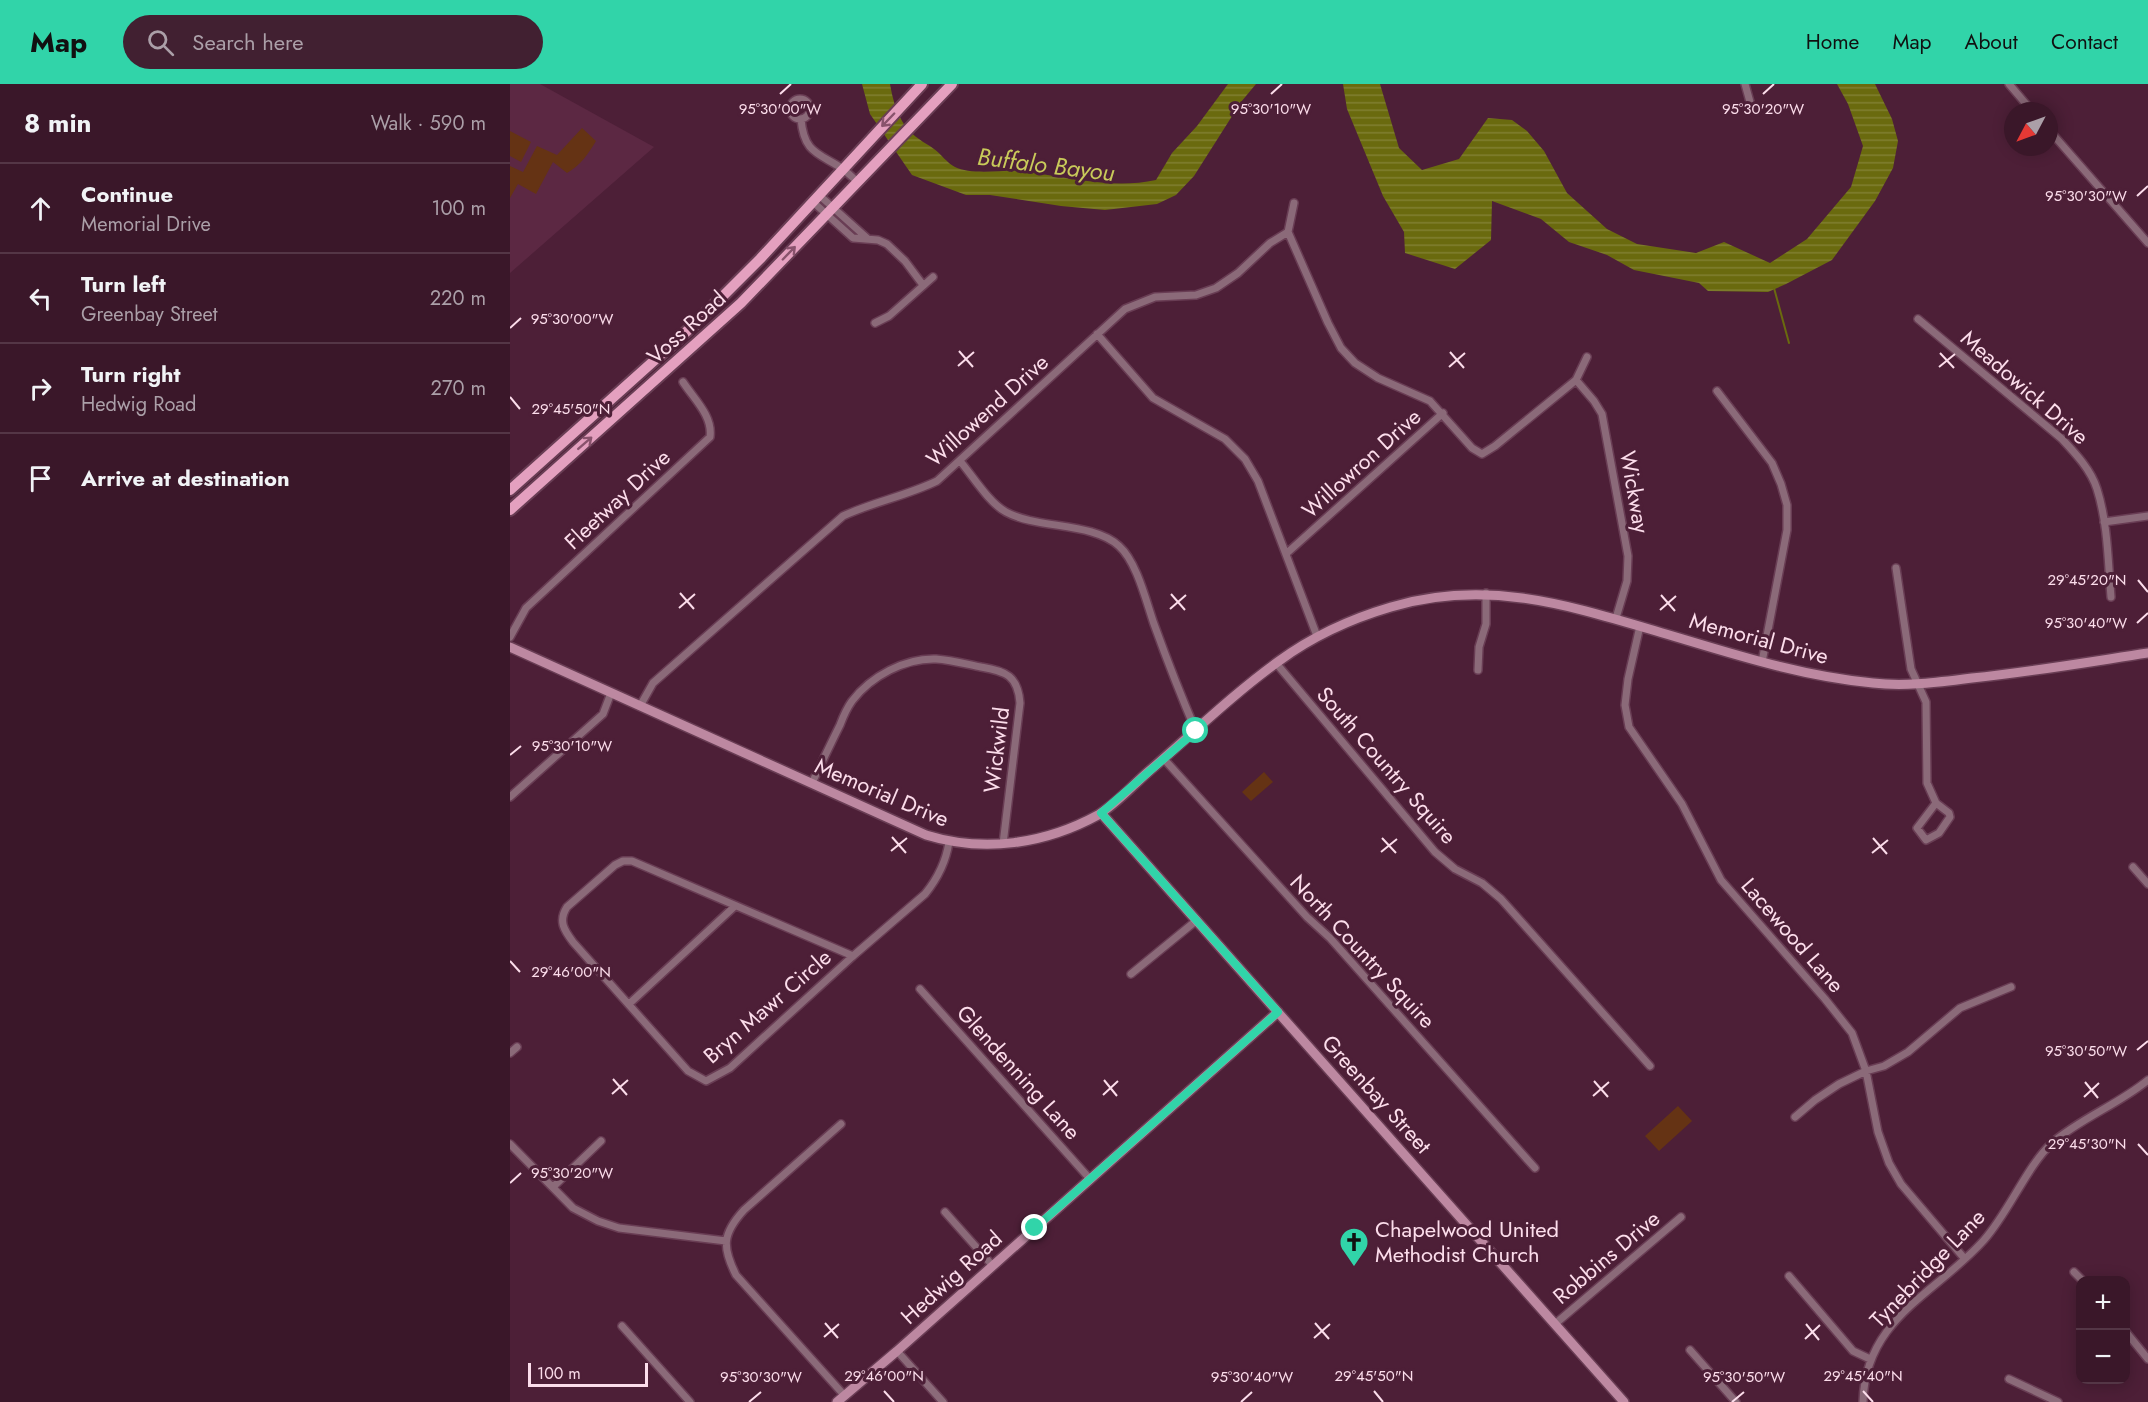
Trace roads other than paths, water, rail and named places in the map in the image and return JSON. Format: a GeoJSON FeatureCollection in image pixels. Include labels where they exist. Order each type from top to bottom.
{"type":"FeatureCollection","features":[{"type":"Feature","properties":{"kind":"main road","name":"Voss Road"},"geometry":{"type":"LineString","coordinates":[[510,510],[741,303],[952,84]]}},
{"type":"Feature","properties":{"kind":"main road","name":"Voss Road"},"geometry":{"type":"LineString","coordinates":[[510,490],[696,323],[760,259],[918,88]]}},
{"type":"Feature","properties":{"kind":"main road"},"geometry":{"type":"LineString","coordinates":[[760,259],[771,271]]}},
{"type":"Feature","properties":{"kind":"main road"},"geometry":{"type":"LineString","coordinates":[[623,389],[633,401]]}},
{"type":"Feature","properties":{"kind":"main road"},"geometry":{"type":"LineString","coordinates":[[550,453],[561,465]]}},
{"type":"Feature","properties":{"kind":"street"},"geometry":{"type":"LineString","coordinates":[[1745,84],[1752,109]]}},
{"type":"Feature","properties":{"kind":"street"},"geometry":{"type":"LineString","coordinates":[[2009,84],[2024,102]]}},
{"type":"Feature","properties":{"kind":"street"},"geometry":{"type":"LineString","coordinates":[[801,119],[802,133],[811,148],[821,158],[843,169],[858,182]]}},
{"type":"Feature","properties":{"kind":"street"},"geometry":{"type":"LineString","coordinates":[[2058,140],[2148,243]]}},
{"type":"Feature","properties":{"kind":"street"},"geometry":{"type":"LineString","coordinates":[[816,198],[868,239],[886,244],[905,261],[923,285]]}},
{"type":"Feature","properties":{"kind":"street"},"geometry":{"type":"LineString","coordinates":[[1294,203],[1288,232],[1328,324],[1341,348],[1355,363],[1378,378],[1430,401],[1443,413]]}},
{"type":"Feature","properties":{"kind":"street","name":"Willowend Drive"},"geometry":{"type":"LineString","coordinates":[[639,706],[653,683],[843,516],[860,508],[914,492],[937,481],[1125,309],[1155,297],[1196,295],[1216,288],[1239,272],[1270,243],[1288,232]]}},
{"type":"Feature","properties":{"kind":"street"},"geometry":{"type":"LineString","coordinates":[[875,323],[889,316],[933,277]]}},
{"type":"Feature","properties":{"kind":"street","name":"Meadowick Drive"},"geometry":{"type":"LineString","coordinates":[[1918,319],[2062,439],[2081,460],[2097,488],[2104,522],[2111,597]]}},
{"type":"Feature","properties":{"kind":"street"},"geometry":{"type":"LineString","coordinates":[[1096,334],[1154,399],[1225,439],[1245,459],[1258,481],[1317,636]]}},
{"type":"Feature","properties":{"kind":"street","name":"Willowron Drive"},"geometry":{"type":"LineString","coordinates":[[1287,553],[1443,413],[1472,448],[1482,454],[1576,380],[1587,357]]}},
{"type":"Feature","properties":{"kind":"street","name":"Wickway"},"geometry":{"type":"LineString","coordinates":[[1576,380],[1602,414],[1626,544],[1627,581],[1616,618]]}},
{"type":"Feature","properties":{"kind":"street","name":"Fleetway Drive"},"geometry":{"type":"LineString","coordinates":[[510,637],[526,608],[710,437],[712,426],[683,382]]}},
{"type":"Feature","properties":{"kind":"street"},"geometry":{"type":"LineString","coordinates":[[1717,391],[1772,463],[1782,484],[1787,506],[1788,530],[1762,662]]}},
{"type":"Feature","properties":{"kind":"street"},"geometry":{"type":"LineString","coordinates":[[960,461],[1005,512],[1035,521],[1098,534],[1119,546],[1133,567],[1196,731]]}},
{"type":"Feature","properties":{"kind":"street"},"geometry":{"type":"LineString","coordinates":[[2104,522],[2148,516]]}},
{"type":"Feature","properties":{"kind":"street"},"geometry":{"type":"LineString","coordinates":[[1896,568],[1911,669],[1926,702],[1927,783],[1936,803],[1944,807],[1950,817],[1939,833],[1926,840],[1917,828],[1936,803]]}},
{"type":"Feature","properties":{"kind":"street"},"geometry":{"type":"LineString","coordinates":[[1478,670],[1479,647],[1486,624],[1486,593]]}},
{"type":"Feature","properties":{"kind":"street","name":"Memorial Drive"},"geometry":{"type":"LineString","coordinates":[[510,647],[926,835],[949,842],[1003,844],[1055,834],[1101,813],[1276,663],[1317,636],[1340,624],[1395,605],[1438,597],[1486,593],[1535,598],[1616,618],[1762,662],[1815,675],[1876,684],[1918,684],[2019,673],[2148,653]]}},
{"type":"Feature","properties":{"kind":"street","name":"Lacewood Lane"},"geometry":{"type":"LineString","coordinates":[[1640,626],[1628,679],[1625,705],[1629,727],[1682,804],[1721,880],[1852,1033],[1866,1071],[1878,1132],[1889,1163],[1902,1184],[1964,1258]]}},
{"type":"Feature","properties":{"kind":"street","name":"Wickwild"},"geometry":{"type":"LineString","coordinates":[[812,783],[851,701],[877,678],[905,663],[920,660],[937,659],[998,670],[1007,674],[1014,682],[1020,703],[1003,844]]}},
{"type":"Feature","properties":{"kind":"street","name":"South Country Squire"},"geometry":{"type":"LineString","coordinates":[[1276,663],[1435,852],[1455,869],[1482,883],[1501,899],[1650,1066]]}},
{"type":"Feature","properties":{"kind":"street"},"geometry":{"type":"LineString","coordinates":[[510,797],[603,714],[611,693]]}},
{"type":"Feature","properties":{"kind":"street","name":"North Country Squire"},"geometry":{"type":"LineString","coordinates":[[1164,759],[1306,918],[1330,938],[1535,1168]]}},
{"type":"Feature","properties":{"kind":"street","name":"Greenbay Street"},"geometry":{"type":"LineString","coordinates":[[1101,813],[1624,1402]]}},
{"type":"Feature","properties":{"kind":"street","name":"Bryn Mawr Circle"},"geometry":{"type":"LineString","coordinates":[[853,956],[632,861],[623,861],[615,865],[567,907],[562,915],[561,923],[566,933],[688,1071],[706,1081],[730,1068],[925,894],[934,883],[947,855],[949,842]]}},
{"type":"Feature","properties":{"kind":"street"},"geometry":{"type":"LineString","coordinates":[[2133,867],[2148,884]]}},
{"type":"Feature","properties":{"kind":"street"},"geometry":{"type":"LineString","coordinates":[[629,1004],[735,906]]}},
{"type":"Feature","properties":{"kind":"street"},"geometry":{"type":"LineString","coordinates":[[1131,974],[1197,920]]}},
{"type":"Feature","properties":{"kind":"street"},"geometry":{"type":"LineString","coordinates":[[1795,1117],[1839,1084],[1908,1052],[1960,1008],[2011,987]]}},
{"type":"Feature","properties":{"kind":"street","name":"Glendenning Lane"},"geometry":{"type":"LineString","coordinates":[[921,988],[1090,1179]]}},
{"type":"Feature","properties":{"kind":"street","name":"Hedwig Road"},"geometry":{"type":"LineString","coordinates":[[840,1399],[1278,1012]]}},
{"type":"Feature","properties":{"kind":"street"},"geometry":{"type":"LineString","coordinates":[[510,1053],[517,1047]]}},
{"type":"Feature","properties":{"kind":"street","name":"Tynebridge Lane"},"geometry":{"type":"LineString","coordinates":[[1863,1402],[1863,1386],[1870,1359],[1884,1334],[1902,1313],[1983,1241],[2051,1144],[2148,1080]]}},
{"type":"Feature","properties":{"kind":"street"},"geometry":{"type":"LineString","coordinates":[[840,1399],[736,1275],[729,1261],[726,1241],[731,1224],[744,1210],[841,1124]]}},
{"type":"Feature","properties":{"kind":"street"},"geometry":{"type":"LineString","coordinates":[[553,1187],[601,1141]]}},
{"type":"Feature","properties":{"kind":"street"},"geometry":{"type":"LineString","coordinates":[[510,1144],[573,1208],[598,1221],[619,1228],[726,1241]]}},
{"type":"Feature","properties":{"kind":"street"},"geometry":{"type":"LineString","coordinates":[[945,1212],[993,1266]]}},
{"type":"Feature","properties":{"kind":"street","name":"Robbins Drive"},"geometry":{"type":"LineString","coordinates":[[1555,1324],[1681,1217]]}},
{"type":"Feature","properties":{"kind":"street"},"geometry":{"type":"LineString","coordinates":[[2074,1272],[2078,1276]]}},
{"type":"Feature","properties":{"kind":"street"},"geometry":{"type":"LineString","coordinates":[[1789,1276],[1853,1351],[1870,1359]]}},
{"type":"Feature","properties":{"kind":"street"},"geometry":{"type":"LineString","coordinates":[[622,1326],[690,1402]]}},
{"type":"Feature","properties":{"kind":"street"},"geometry":{"type":"LineString","coordinates":[[2130,1337],[2148,1359]]}},
{"type":"Feature","properties":{"kind":"street"},"geometry":{"type":"LineString","coordinates":[[1690,1350],[1736,1402]]}},
{"type":"Feature","properties":{"kind":"street"},"geometry":{"type":"LineString","coordinates":[[897,1351],[943,1402]]}},
{"type":"Feature","properties":{"kind":"street"},"geometry":{"type":"LineString","coordinates":[[2009,1379],[2058,1402]]}},
{"type":"Feature","properties":{"kind":"waterway"},"geometry":{"type":"LineString","coordinates":[[1774,288],[1789,343]]}},
{"type":"Feature","properties":{"kind":"place","name":"Chapelwood United Methodist Church"},"geometry":{"type":"Point","coordinates":[1354,1268]}},
{"type":"Feature","properties":{"kind":"water label","name":"Buffalo Bayou"},"geometry":{"type":"Point","coordinates":[1046,165]}}]}
